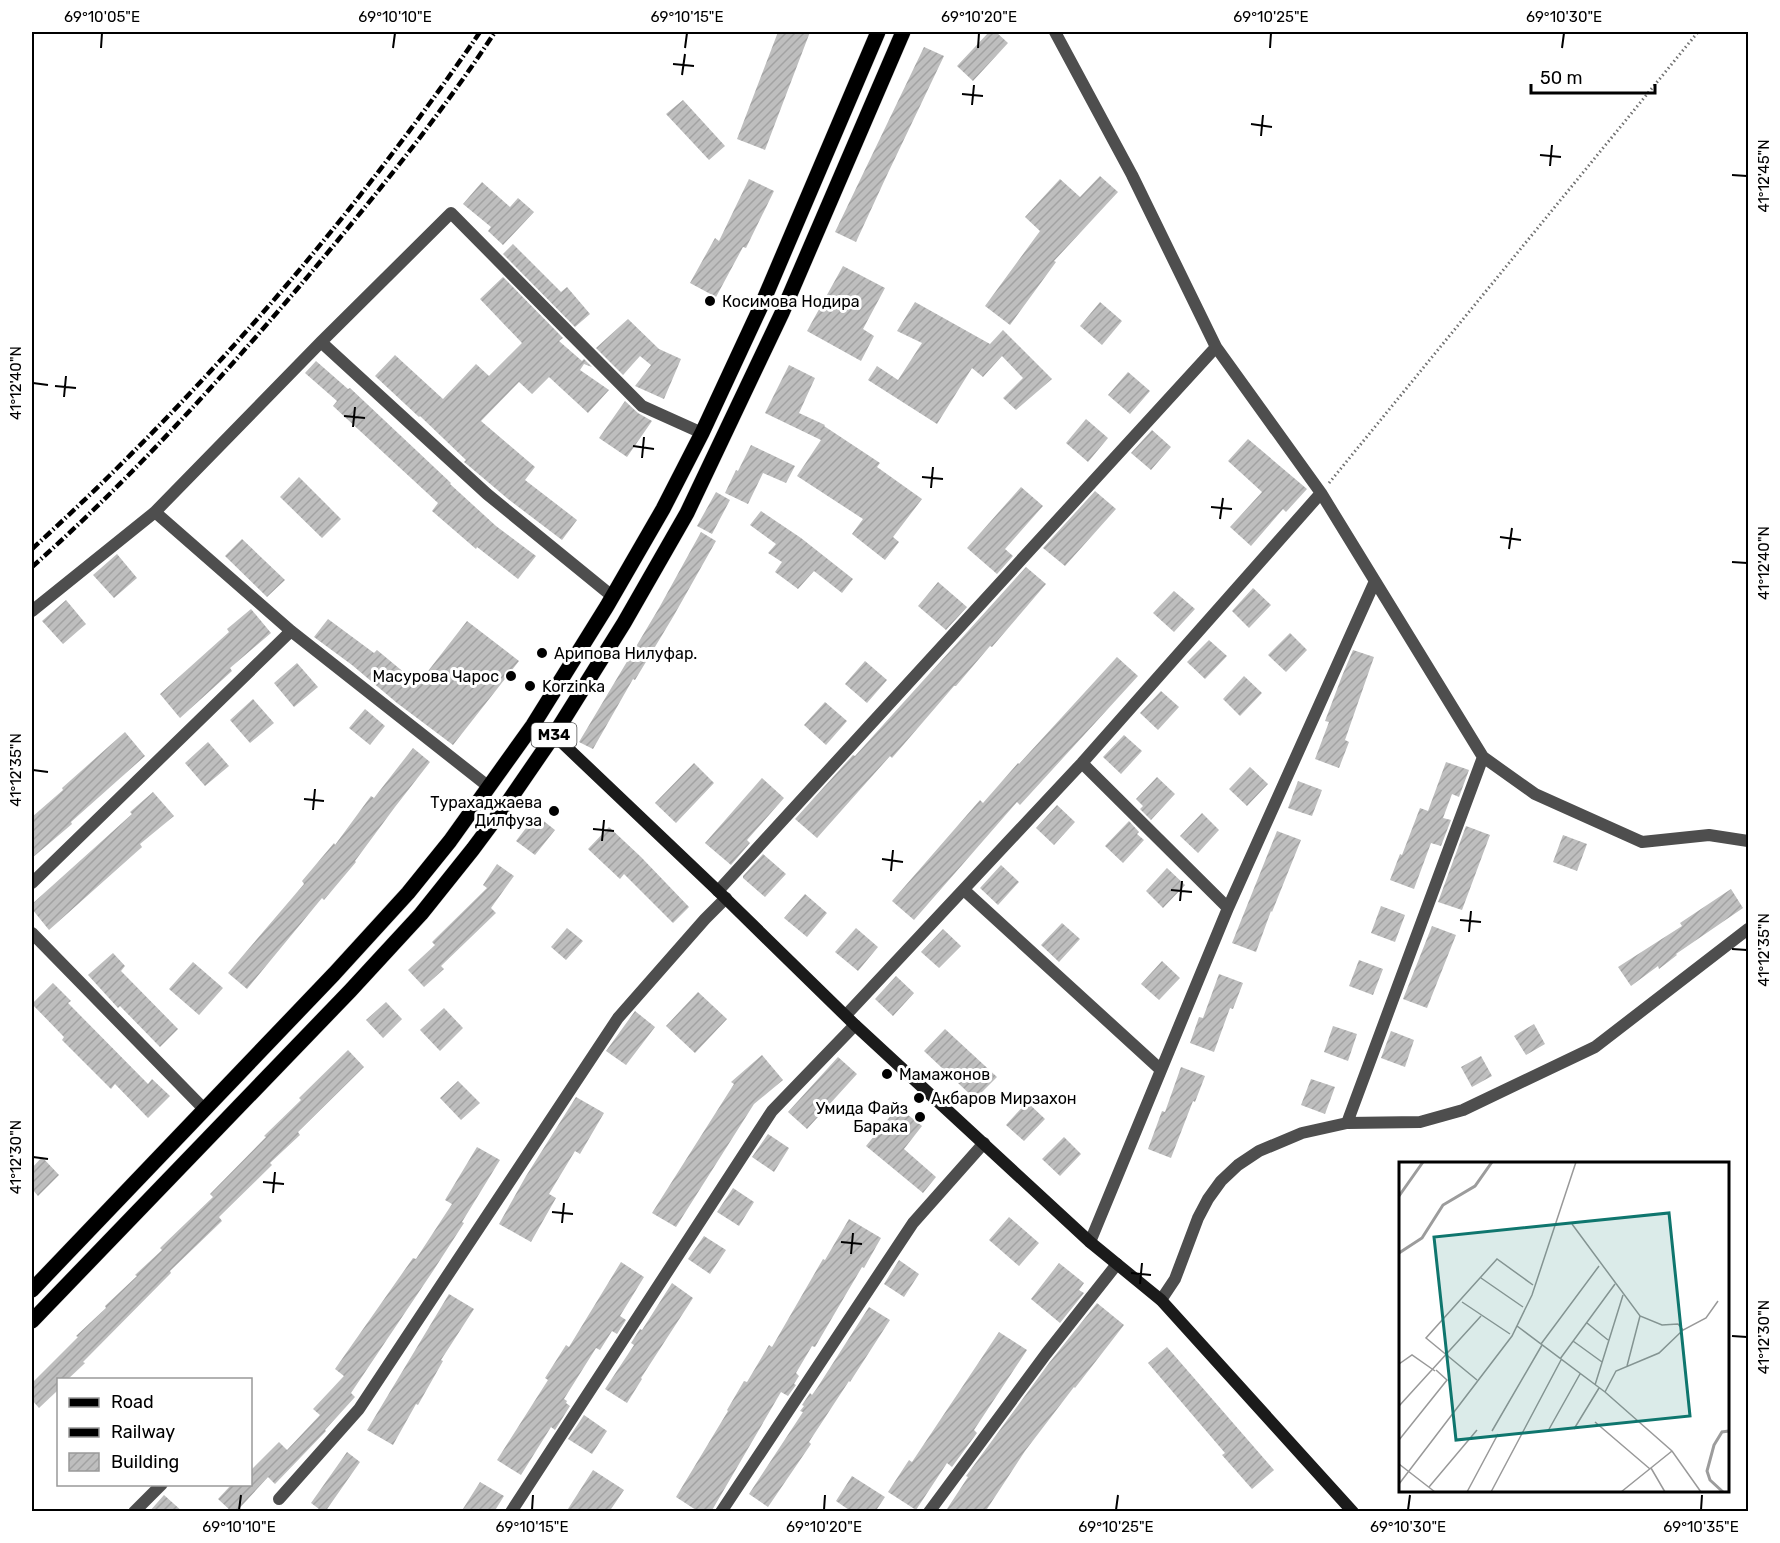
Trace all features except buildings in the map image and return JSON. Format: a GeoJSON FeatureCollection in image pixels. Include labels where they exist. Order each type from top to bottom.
{"type":"FeatureCollection","features":[{"type":"Feature","properties":{"kind":"main road","name":"M34"},"geometry":{"type":"LineString","coordinates":[[32,1290],[334,974],[408,893],[450,842],[533,724],[663,509],[702,433],[762,304],[878,32]]}},
{"type":"Feature","properties":{"kind":"main road","name":"M34"},"geometry":{"type":"LineString","coordinates":[[32,1321],[350,991],[421,914],[487,830],[554,735],[624,624],[687,513],[782,313],[903,32]]}},
{"type":"Feature","properties":{"kind":"main road"},"geometry":{"type":"LineString","coordinates":[[863,67],[885,77]]}},
{"type":"Feature","properties":{"kind":"main road"},"geometry":{"type":"LineString","coordinates":[[762,304],[782,313]]}},
{"type":"Feature","properties":{"kind":"street"},"geometry":{"type":"LineString","coordinates":[[1055,32],[1132,175],[1216,347],[1321,493],[1483,757],[1535,794],[1642,842],[1709,835],[1749,841]]}},
{"type":"Feature","properties":{"kind":"street"},"geometry":{"type":"LineString","coordinates":[[32,611],[155,512],[451,213],[642,406],[702,433]]}},
{"type":"Feature","properties":{"kind":"street"},"geometry":{"type":"LineString","coordinates":[[321,342],[487,494],[612,596]]}},
{"type":"Feature","properties":{"kind":"street"},"geometry":{"type":"LineString","coordinates":[[279,1499],[359,1409],[618,1018],[705,919],[722,895],[1216,347]]}},
{"type":"Feature","properties":{"kind":"street"},"geometry":{"type":"LineString","coordinates":[[846,1015],[1082,763],[1321,493]]}},
{"type":"Feature","properties":{"kind":"street"},"geometry":{"type":"LineString","coordinates":[[155,512],[291,631],[489,787]]}},
{"type":"Feature","properties":{"kind":"street"},"geometry":{"type":"LineString","coordinates":[[1090,1242],[1228,908],[1375,581]]}},
{"type":"Feature","properties":{"kind":"street"},"geometry":{"type":"LineString","coordinates":[[32,883],[291,631]]}},
{"type":"Feature","properties":{"kind":"street"},"geometry":{"type":"LineString","coordinates":[[554,735],[855,1024],[1090,1242],[1161,1300],[1353,1512]]}},
{"type":"Feature","properties":{"kind":"street"},"geometry":{"type":"LineString","coordinates":[[1347,1122],[1483,757]]}},
{"type":"Feature","properties":{"kind":"street"},"geometry":{"type":"LineString","coordinates":[[1082,763],[1228,908]]}},
{"type":"Feature","properties":{"kind":"street"},"geometry":{"type":"LineString","coordinates":[[964,890],[1161,1070]]}},
{"type":"Feature","properties":{"kind":"street"},"geometry":{"type":"LineString","coordinates":[[1161,1300],[1175,1279],[1198,1218],[1208,1199],[1221,1181],[1238,1164],[1259,1151],[1302,1133],[1347,1122],[1420,1122],[1463,1110],[1595,1047],[1749,929]]}},
{"type":"Feature","properties":{"kind":"street"},"geometry":{"type":"LineString","coordinates":[[32,933],[204,1109]]}},
{"type":"Feature","properties":{"kind":"street"},"geometry":{"type":"LineString","coordinates":[[512,1512],[772,1111],[855,1024]]}},
{"type":"Feature","properties":{"kind":"street"},"geometry":{"type":"LineString","coordinates":[[721,1512],[913,1222],[984,1143]]}},
{"type":"Feature","properties":{"kind":"street"},"geometry":{"type":"LineString","coordinates":[[929,1512],[1046,1354],[1117,1264]]}},
{"type":"Feature","properties":{"kind":"street"},"geometry":{"type":"LineString","coordinates":[[134,1512],[161,1486]]}},
{"type":"Feature","properties":{"kind":"path"},"geometry":{"type":"LineString","coordinates":[[1321,493],[1698,32]]}},
{"type":"Feature","properties":{"kind":"railway"},"geometry":{"type":"LineString","coordinates":[[32,549],[155,430],[271,303],[380,170],[480,32]]}},
{"type":"Feature","properties":{"kind":"railway"},"geometry":{"type":"LineString","coordinates":[[32,567],[139,465],[272,318],[403,159],[451,96],[495,32]]}},
{"type":"Feature","properties":{"kind":"place","name":"Косимова Нодира"},"geometry":{"type":"Point","coordinates":[710,301]}},
{"type":"Feature","properties":{"kind":"place","name":"Арипова Нилуфар."},"geometry":{"type":"Point","coordinates":[542,653]}},
{"type":"Feature","properties":{"kind":"place","name":"Масурова Чарос"},"geometry":{"type":"Point","coordinates":[511,676]}},
{"type":"Feature","properties":{"kind":"place","name":"Korzinka"},"geometry":{"type":"Point","coordinates":[530,686]}},
{"type":"Feature","properties":{"kind":"place","name":"Турахаджаева Дилфуза"},"geometry":{"type":"Point","coordinates":[554,811]}},
{"type":"Feature","properties":{"kind":"place","name":"Мамажонов"},"geometry":{"type":"Point","coordinates":[887,1074]}},
{"type":"Feature","properties":{"kind":"place","name":"Акбаров Мирзахон"},"geometry":{"type":"Point","coordinates":[919,1098]}},
{"type":"Feature","properties":{"kind":"place","name":"Умида Файз Барака"},"geometry":{"type":"Point","coordinates":[920,1117]}}]}
